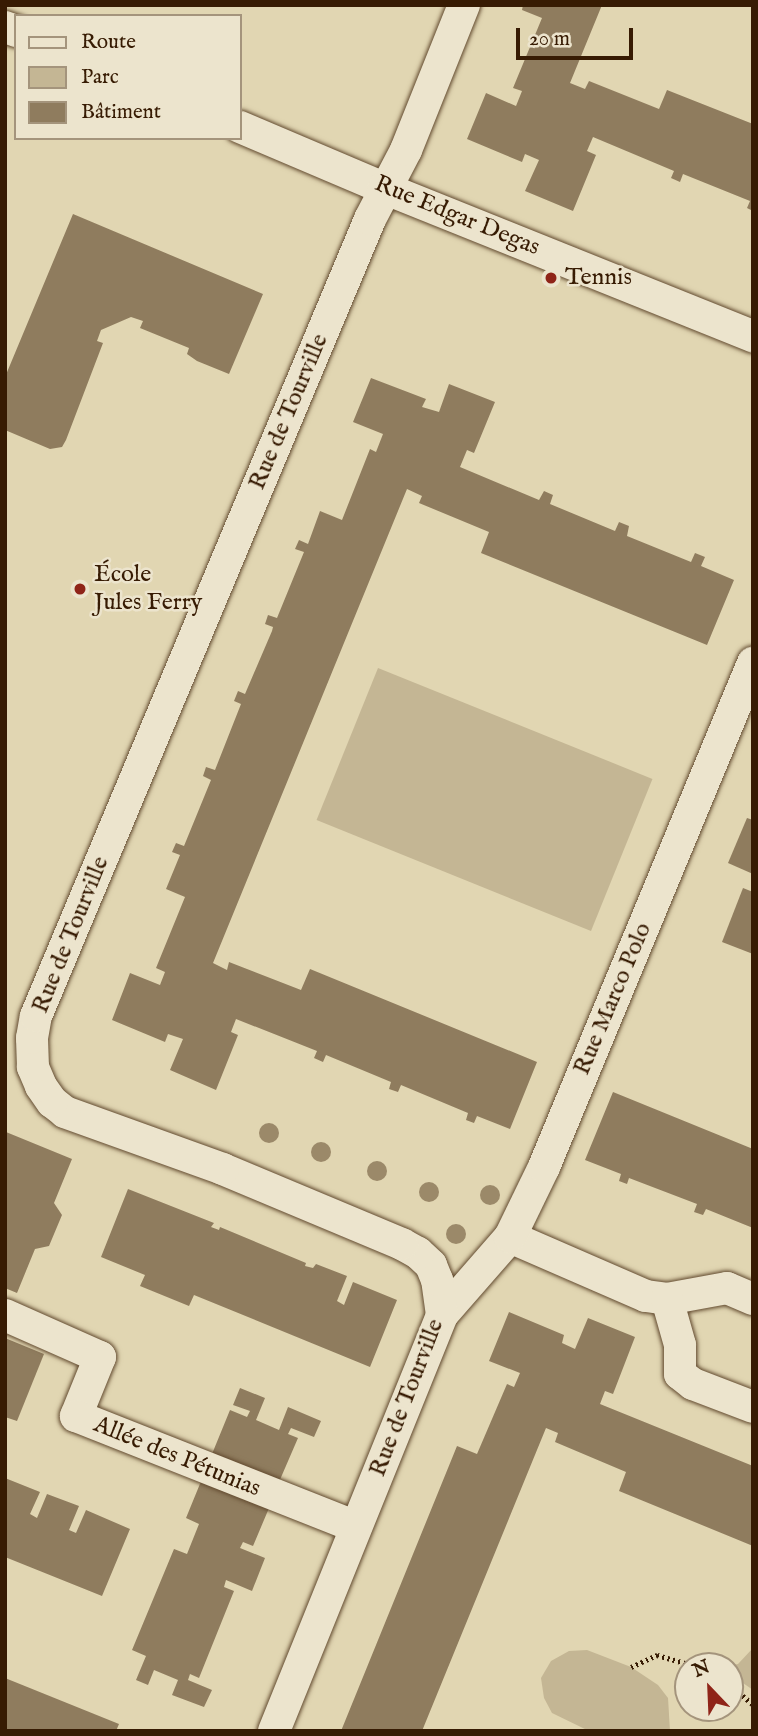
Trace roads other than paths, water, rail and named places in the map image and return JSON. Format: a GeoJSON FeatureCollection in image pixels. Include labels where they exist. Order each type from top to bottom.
{"type":"FeatureCollection","features":[{"type":"Feature","properties":{"kind":"street","name":"Rue de Tourville"},"geometry":{"type":"LineString","coordinates":[[274,1731],[442,1315],[437,1280],[431,1265],[418,1252],[223,1170],[65,1112],[52,1102],[41,1086],[31,1052],[36,1016],[384,188],[406,150],[464,5]]}},
{"type":"Feature","properties":{"kind":"street","name":"Rue Edgar Degas"},"geometry":{"type":"LineString","coordinates":[[242,128],[384,188],[753,336]]}},
{"type":"Feature","properties":{"kind":"street","name":"Rue Marco Polo"},"geometry":{"type":"LineString","coordinates":[[442,1315],[510,1237],[544,1167],[753,663]]}},
{"type":"Feature","properties":{"kind":"street"},"geometry":{"type":"LineString","coordinates":[[510,1237],[646,1296],[667,1299],[727,1289],[753,1299]]}},
{"type":"Feature","properties":{"kind":"street"},"geometry":{"type":"LineString","coordinates":[[667,1299],[680,1345],[680,1374],[693,1384],[753,1407]]}},
{"type":"Feature","properties":{"kind":"street","name":"Allée des Pétunias"},"geometry":{"type":"LineString","coordinates":[[5,1315],[100,1357],[76,1416],[356,1527]]}},
{"type":"Feature","properties":{"kind":"place","name":"Tennis"},"geometry":{"type":"Point","coordinates":[551,278]}},
{"type":"Feature","properties":{"kind":"place","name":"École Jules Ferry"},"geometry":{"type":"Point","coordinates":[80,589]}}]}
